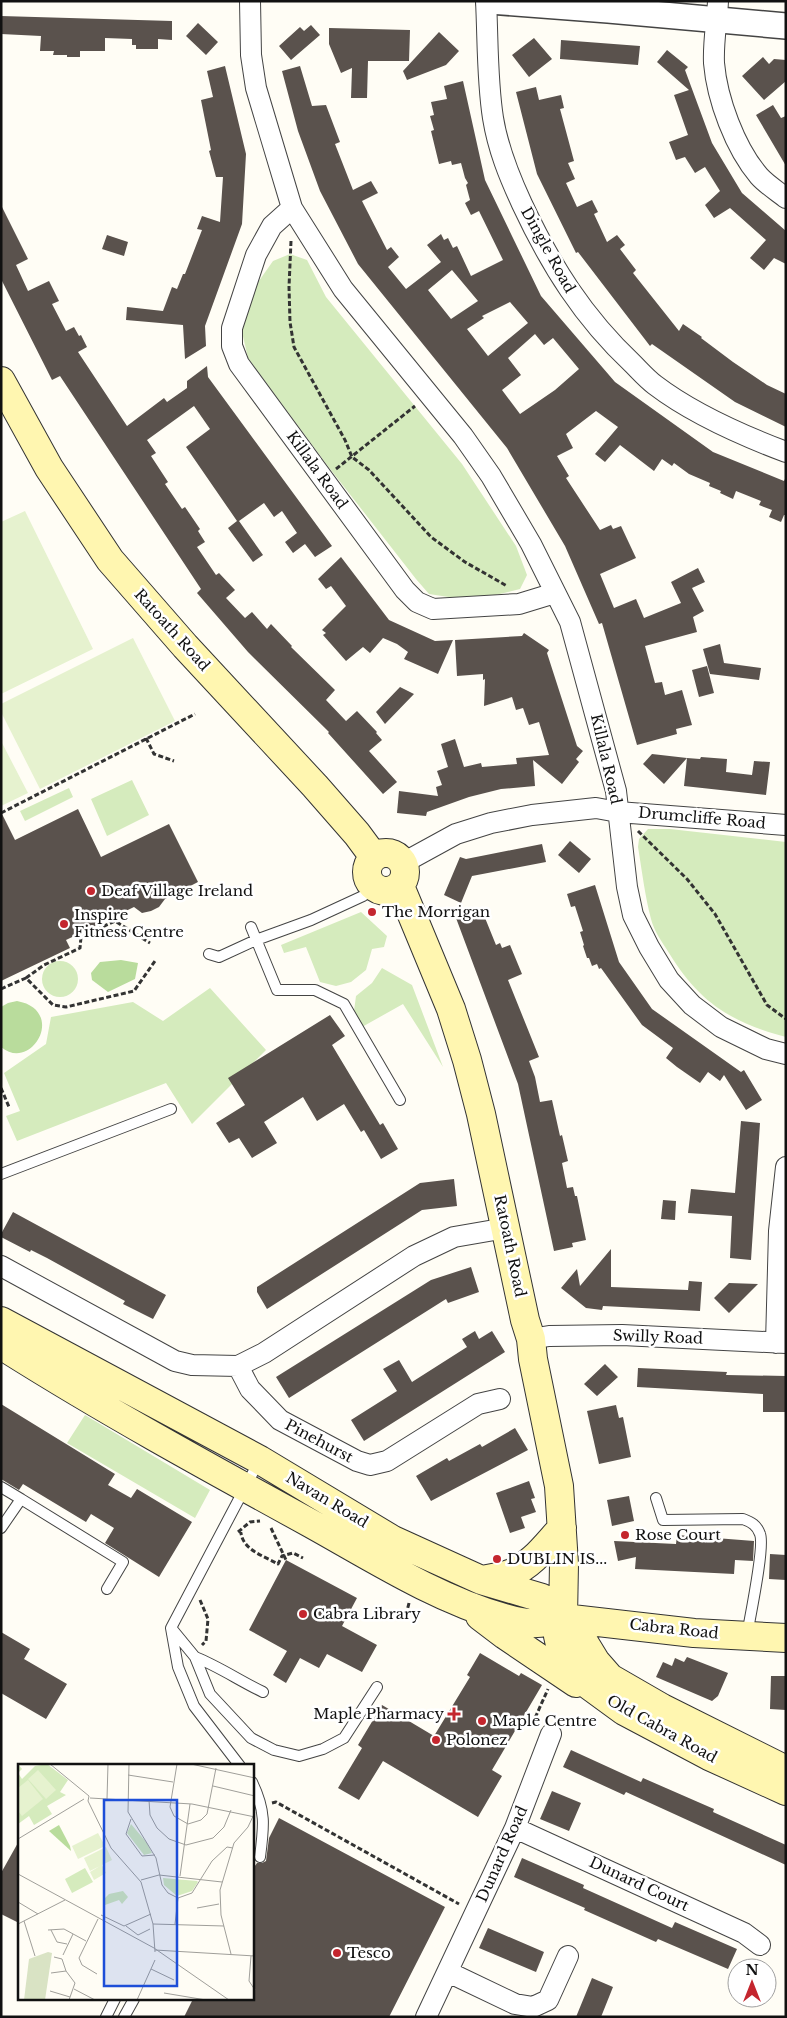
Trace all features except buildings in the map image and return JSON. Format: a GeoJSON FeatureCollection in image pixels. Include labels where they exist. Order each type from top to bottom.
{"type":"FeatureCollection","features":[{"type":"Feature","properties":{"kind":"main road","name":"Ratoath Road"},"geometry":{"type":"LineString","coordinates":[[1,381],[48,468],[110,560],[185,646],[315,786],[357,834],[374,857]]}},
{"type":"Feature","properties":{"kind":"main road"},"geometry":{"type":"LineString","coordinates":[[380,854],[394,854],[402,874],[392,891],[385,892],[373,887],[367,875],[370,862],[374,857],[380,854]]}},
{"type":"Feature","properties":{"kind":"main road","name":"Ratoath Road"},"geometry":{"type":"LineString","coordinates":[[402,874],[452,1009],[481,1114],[525,1320],[531,1340],[533,1359],[559,1486],[564,1556],[563,1618]]}},
{"type":"Feature","properties":{"kind":"main road","name":"Navan Road"},"geometry":{"type":"LineString","coordinates":[[1,1321],[260,1460],[393,1540],[481,1580],[542,1598],[563,1618],[543,1624],[524,1623],[462,1604],[412,1579],[245,1488],[77,1393],[1,1345]]}},
{"type":"Feature","properties":{"kind":"main road"},"geometry":{"type":"LineString","coordinates":[[481,1580],[511,1573],[519,1569],[529,1562],[562,1528]]}},
{"type":"Feature","properties":{"kind":"main road","name":"Navan Road"},"geometry":{"type":"LineString","coordinates":[[462,1604],[556,1671],[624,1711]]}},
{"type":"Feature","properties":{"kind":"main road","name":"Cabra Road"},"geometry":{"type":"LineString","coordinates":[[563,1618],[694,1633],[786,1638]]}},
{"type":"Feature","properties":{"kind":"main road","name":"Old Cabra Road"},"geometry":{"type":"LineString","coordinates":[[563,1618],[558,1636],[563,1658],[572,1672],[624,1711],[709,1756],[786,1791]]}},
{"type":"Feature","properties":{"kind":"main road","name":"Old Cabra Road"},"geometry":{"type":"LineString","coordinates":[[563,1618],[582,1639],[596,1662],[610,1678],[662,1708],[786,1770]]}},
{"type":"Feature","properties":{"kind":"street","name":"Killala Road"},"geometry":{"type":"LineString","coordinates":[[250,1],[251,55],[256,88],[292,208],[343,289],[463,436],[491,476],[531,544],[546,596],[570,622],[616,791],[618,812]]}},
{"type":"Feature","properties":{"kind":"street"},"geometry":{"type":"LineString","coordinates":[[488,1],[717,11],[786,26]]}},
{"type":"Feature","properties":{"kind":"street","name":"Dingle Road"},"geometry":{"type":"LineString","coordinates":[[488,1],[493,118],[504,163],[539,240],[557,273],[579,306],[615,348],[654,385],[708,418],[750,439],[786,452]]}},
{"type":"Feature","properties":{"kind":"street"},"geometry":{"type":"LineString","coordinates":[[717,11],[714,61],[716,77],[727,118],[736,139],[759,176],[786,198]]}},
{"type":"Feature","properties":{"kind":"street","name":"Killala Road"},"geometry":{"type":"LineString","coordinates":[[292,208],[272,226],[256,255],[232,328],[232,346],[239,364],[405,590],[417,602],[433,608],[463,608],[519,604],[546,596]]}},
{"type":"Feature","properties":{"kind":"street","name":"Drumcliffe Road"},"geometry":{"type":"LineString","coordinates":[[402,874],[456,834],[490,823],[532,815],[596,808],[618,812],[786,825]]}},
{"type":"Feature","properties":{"kind":"street","name":"Drumcliffe Road"},"geometry":{"type":"LineString","coordinates":[[618,812],[627,887],[633,915],[649,947],[669,980],[692,1006],[722,1027],[766,1048],[786,1054]]}},
{"type":"Feature","properties":{"kind":"street"},"geometry":{"type":"LineString","coordinates":[[781,1343],[779,1232],[786,1167]]}},
{"type":"Feature","properties":{"kind":"street"},"geometry":{"type":"LineString","coordinates":[[1,1266],[175,1361],[192,1365],[238,1366],[264,1353],[414,1256],[454,1237],[506,1228]]}},
{"type":"Feature","properties":{"kind":"street","name":"Swilly Road"},"geometry":{"type":"LineString","coordinates":[[531,1340],[550,1336],[622,1335],[781,1343]]}},
{"type":"Feature","properties":{"kind":"street","name":"Pinehurst"},"geometry":{"type":"LineString","coordinates":[[238,1366],[250,1389],[280,1420],[357,1461],[370,1464],[387,1461],[478,1404],[500,1399]]}},
{"type":"Feature","properties":{"kind":"street","name":"Dunard Road"},"geometry":{"type":"LineString","coordinates":[[426,2017],[515,1828],[551,1734]]}},
{"type":"Feature","properties":{"kind":"street","name":"Dunard Court"},"geometry":{"type":"LineString","coordinates":[[515,1828],[744,1933],[760,1945]]}},
{"type":"Feature","properties":{"kind":"street"},"geometry":{"type":"LineString","coordinates":[[448,1972],[515,2004],[533,2007],[548,2000],[568,1956]]}},
{"type":"Feature","properties":{"kind":"lane"},"geometry":{"type":"LineString","coordinates":[[209,954],[219,957],[256,940],[311,920],[363,896],[373,887]]}},
{"type":"Feature","properties":{"kind":"lane"},"geometry":{"type":"LineString","coordinates":[[251,927],[278,990],[315,990],[344,1004],[400,1100]]}},
{"type":"Feature","properties":{"kind":"lane"},"geometry":{"type":"LineString","coordinates":[[1,1174],[171,1109]]}},
{"type":"Feature","properties":{"kind":"lane"},"geometry":{"type":"LineString","coordinates":[[238,1764],[194,1706],[178,1667],[171,1628],[260,1460]]}},
{"type":"Feature","properties":{"kind":"lane"},"geometry":{"type":"LineString","coordinates":[[1,1487],[123,1562],[107,1589]]}},
{"type":"Feature","properties":{"kind":"lane"},"geometry":{"type":"LineString","coordinates":[[656,1498],[663,1520],[743,1519],[754,1524],[761,1535],[761,1557],[747,1636]]}},
{"type":"Feature","properties":{"kind":"lane"},"geometry":{"type":"LineString","coordinates":[[1,1528],[21,1499]]}},
{"type":"Feature","properties":{"kind":"lane"},"geometry":{"type":"LineString","coordinates":[[171,1628],[193,1655],[210,1694],[251,1738],[274,1750],[299,1756],[323,1750],[344,1738],[377,1687]]}},
{"type":"Feature","properties":{"kind":"lane"},"geometry":{"type":"LineString","coordinates":[[193,1655],[263,1692]]}},
{"type":"Feature","properties":{"kind":"lane"},"geometry":{"type":"LineString","coordinates":[[254,1786],[261,1805],[264,1826],[260,1857]]}},
{"type":"Feature","properties":{"kind":"lane"},"geometry":{"type":"LineString","coordinates":[[106,2017],[114,2000]]}},
{"type":"Feature","properties":{"kind":"lane"},"geometry":{"type":"LineString","coordinates":[[124,2017],[133,2000]]}},
{"type":"Feature","properties":{"kind":"path"},"geometry":{"type":"LineString","coordinates":[[292,208],[289,287],[290,322],[294,347],[345,440],[352,457],[375,476],[431,537],[465,562],[508,587],[546,596]]}},
{"type":"Feature","properties":{"kind":"path"},"geometry":{"type":"LineString","coordinates":[[324,479],[430,395]]}},
{"type":"Feature","properties":{"kind":"path"},"geometry":{"type":"LineString","coordinates":[[1,813],[195,714]]}},
{"type":"Feature","properties":{"kind":"path"},"geometry":{"type":"LineString","coordinates":[[146,738],[154,754],[174,761]]}},
{"type":"Feature","properties":{"kind":"path"},"geometry":{"type":"LineString","coordinates":[[618,812],[687,879],[715,914],[767,1005],[786,1020]]}},
{"type":"Feature","properties":{"kind":"path"},"geometry":{"type":"LineString","coordinates":[[1,989],[26,978],[44,965],[80,948],[81,937],[115,921],[150,943]]}},
{"type":"Feature","properties":{"kind":"path"},"geometry":{"type":"LineString","coordinates":[[26,978],[53,1006],[66,1007],[134,991],[154,961]]}},
{"type":"Feature","properties":{"kind":"path"},"geometry":{"type":"LineString","coordinates":[[1,1088],[9,1107]]}},
{"type":"Feature","properties":{"kind":"path"},"geometry":{"type":"LineString","coordinates":[[234,1538],[250,1522],[268,1520],[286,1560]]}},
{"type":"Feature","properties":{"kind":"path"},"geometry":{"type":"LineString","coordinates":[[239,1532],[244,1544],[278,1564],[284,1555],[293,1553],[302,1558]]}},
{"type":"Feature","properties":{"kind":"path"},"geometry":{"type":"LineString","coordinates":[[193,1655],[206,1641],[208,1619],[199,1597]]}},
{"type":"Feature","properties":{"kind":"path"},"geometry":{"type":"LineString","coordinates":[[551,1734],[535,1718],[556,1671]]}},
{"type":"Feature","properties":{"kind":"path"},"geometry":{"type":"LineString","coordinates":[[261,1805],[276,1802],[475,1913]]}},
{"type":"Feature","properties":{"kind":"green space"},"geometry":{"type":"Polygon","coordinates":[[[290,254],[307,260],[326,297],[462,464],[516,546],[527,575],[520,589],[488,597],[455,598],[429,594],[327,465],[248,358],[242,332],[249,295],[273,261],[290,254]]]}},
{"type":"Feature","properties":{"kind":"green space"},"geometry":{"type":"Polygon","coordinates":[[[25,511],[93,649],[1,694],[1,522],[25,511]]]}},
{"type":"Feature","properties":{"kind":"green space"},"geometry":{"type":"Polygon","coordinates":[[[133,638],[175,721],[40,789],[1,712],[1,704],[133,638]]]}},
{"type":"Feature","properties":{"kind":"green space"},"geometry":{"type":"Polygon","coordinates":[[[1,741],[28,793],[1,806],[1,741]]]}},
{"type":"Feature","properties":{"kind":"green space"},"geometry":{"type":"Polygon","coordinates":[[[132,780],[149,815],[107,836],[91,799],[132,780]]]}},
{"type":"Feature","properties":{"kind":"green space"},"geometry":{"type":"Polygon","coordinates":[[[69,788],[73,797],[25,821],[20,811],[69,788]]]}},
{"type":"Feature","properties":{"kind":"green space"},"geometry":{"type":"Polygon","coordinates":[[[648,829],[670,829],[786,842],[786,1037],[732,1017],[704,997],[680,970],[652,923],[649,910],[638,847],[639,839],[648,829]]]}},
{"type":"Feature","properties":{"kind":"green space"},"geometry":{"type":"Polygon","coordinates":[[[361,912],[387,936],[384,947],[372,949],[366,970],[351,982],[336,986],[320,982],[306,947],[284,953],[281,945],[361,912]]]}},
{"type":"Feature","properties":{"kind":"green space"},"geometry":{"type":"Polygon","coordinates":[[[121,960],[138,963],[135,979],[108,992],[92,980],[91,973],[100,962],[121,960]]]}},
{"type":"Feature","properties":{"kind":"green space"},"geometry":{"type":"Polygon","coordinates":[[[60,961],[73,966],[78,979],[73,992],[60,997],[47,992],[42,979],[47,966],[60,961]]]}},
{"type":"Feature","properties":{"kind":"green space"},"geometry":{"type":"Polygon","coordinates":[[[382,968],[412,985],[443,1067],[403,1004],[362,1027],[354,1011],[356,996],[372,983],[382,968]]]}},
{"type":"Feature","properties":{"kind":"green space"},"geometry":{"type":"Polygon","coordinates":[[[210,988],[266,1050],[192,1124],[166,1083],[17,1141],[6,1116],[20,1111],[4,1073],[46,1044],[51,1017],[133,1002],[163,1021],[210,988]]]}},
{"type":"Feature","properties":{"kind":"green space"},"geometry":{"type":"Polygon","coordinates":[[[17,1001],[32,1007],[40,1016],[42,1026],[39,1037],[33,1046],[24,1052],[13,1053],[1,1047],[1,1007],[17,1001]]]}},
{"type":"Feature","properties":{"kind":"green space"},"geometry":{"type":"Polygon","coordinates":[[[85,1415],[210,1490],[195,1518],[67,1443],[85,1415]]]}},
{"type":"Feature","properties":{"kind":"place","name":"Deaf Village Ireland"},"geometry":{"type":"Point","coordinates":[91,891]}},
{"type":"Feature","properties":{"kind":"place","name":"The Morrigan"},"geometry":{"type":"Point","coordinates":[372,912]}},
{"type":"Feature","properties":{"kind":"place","name":"Inspire Fitness Centre"},"geometry":{"type":"Point","coordinates":[64,924]}},
{"type":"Feature","properties":{"kind":"place","name":"Rose Court"},"geometry":{"type":"Point","coordinates":[625,1535]}},
{"type":"Feature","properties":{"kind":"place","name":"DUBLIN IS..."},"geometry":{"type":"Point","coordinates":[497,1559]}},
{"type":"Feature","properties":{"kind":"place","name":"Cabra Library"},"geometry":{"type":"Point","coordinates":[303,1614]}},
{"type":"Feature","properties":{"kind":"place","name":"Maple Pharmacy"},"geometry":{"type":"Point","coordinates":[454,1714]}},
{"type":"Feature","properties":{"kind":"place","name":"Maple Centre"},"geometry":{"type":"Point","coordinates":[482,1721]}},
{"type":"Feature","properties":{"kind":"place","name":"Polonez"},"geometry":{"type":"Point","coordinates":[436,1740]}},
{"type":"Feature","properties":{"kind":"place","name":"Tesco"},"geometry":{"type":"Point","coordinates":[337,1953]}}]}
